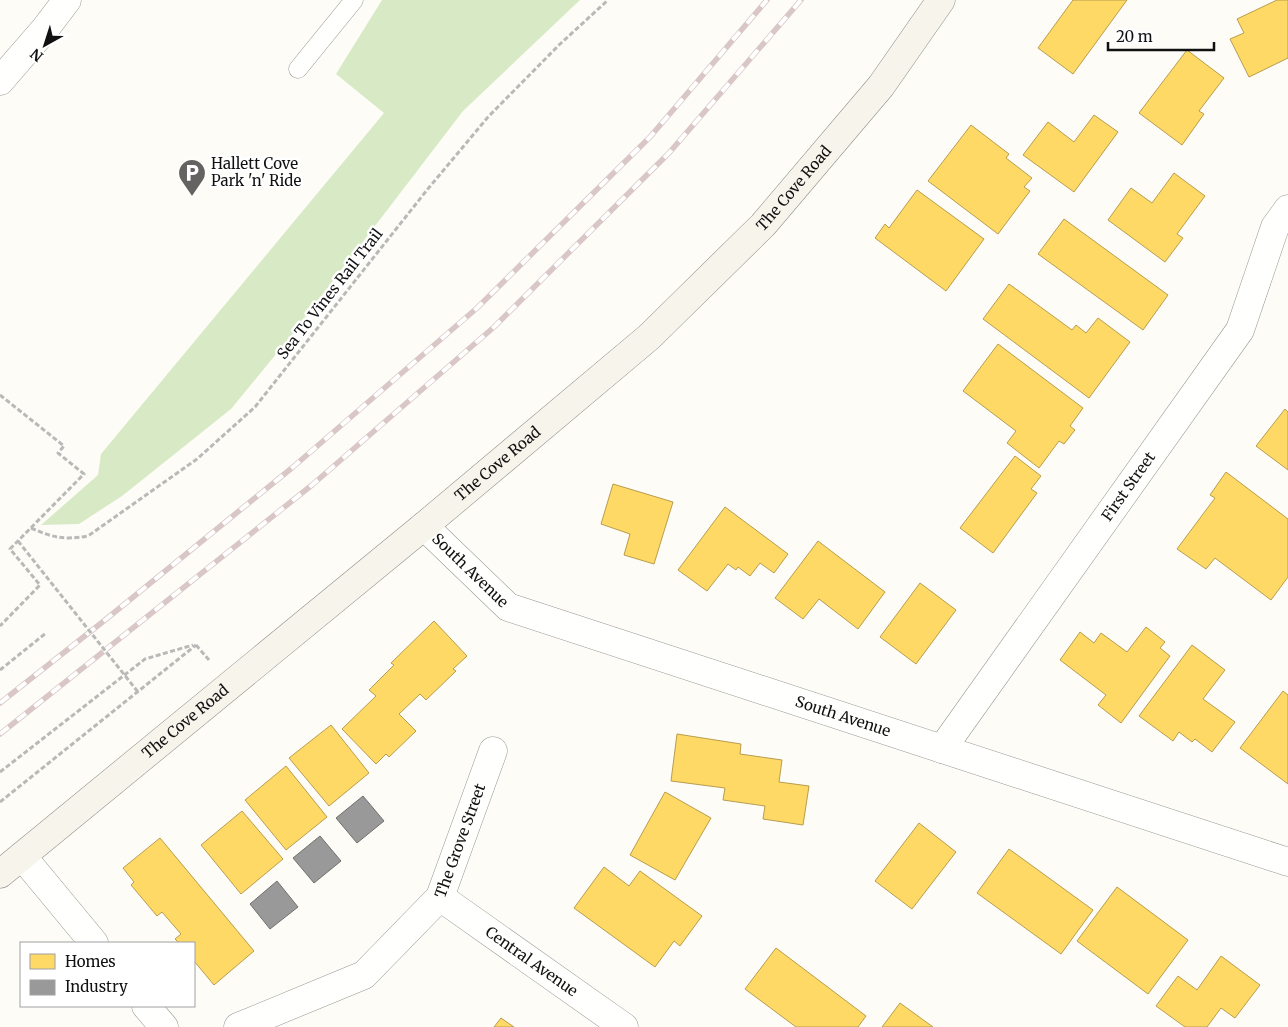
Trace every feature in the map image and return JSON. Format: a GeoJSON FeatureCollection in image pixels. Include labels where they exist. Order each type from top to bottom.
{"type":"FeatureCollection","features":[{"type":"Feature","properties":{"kind":"street"},"geometry":{"type":"LineString","coordinates":[[0,81],[45,29],[67,0]]}},
{"type":"Feature","properties":{"kind":"street","name":"The Cove Road"},"geometry":{"type":"LineString","coordinates":[[0,874],[424,526],[649,337],[763,225],[881,86],[941,0]]}},
{"type":"Feature","properties":{"kind":"street","name":"First Street"},"geometry":{"type":"LineString","coordinates":[[942,749],[1240,330],[1275,227],[1288,209]]}},
{"type":"Feature","properties":{"kind":"street","name":"South Avenue"},"geometry":{"type":"LineString","coordinates":[[424,526],[508,607],[1288,862]]}},
{"type":"Feature","properties":{"kind":"street","name":"The Grove Street"},"geometry":{"type":"LineString","coordinates":[[238,1027],[364,975],[440,896],[493,751]]}},
{"type":"Feature","properties":{"kind":"street"},"geometry":{"type":"LineString","coordinates":[[22,856],[93,942]]}},
{"type":"Feature","properties":{"kind":"street","name":"Central Avenue"},"geometry":{"type":"LineString","coordinates":[[440,896],[624,1027]]}},
{"type":"Feature","properties":{"kind":"street"},"geometry":{"type":"LineString","coordinates":[[147,1007],[164,1027]]}},
{"type":"Feature","properties":{"kind":"lane"},"geometry":{"type":"LineString","coordinates":[[298,69],[354,0]]}},
{"type":"Feature","properties":{"kind":"path","name":"Sea To Vines Rail Trail"},"geometry":{"type":"LineString","coordinates":[[31,528],[52,537],[72,538],[88,536],[197,459],[255,407],[427,190],[488,117],[559,45],[608,0]]}},
{"type":"Feature","properties":{"kind":"path"},"geometry":{"type":"LineString","coordinates":[[0,395],[64,446],[58,453],[84,474],[10,549],[40,585],[0,626]]}},
{"type":"Feature","properties":{"kind":"path"},"geometry":{"type":"LineString","coordinates":[[18,541],[138,692]]}},
{"type":"Feature","properties":{"kind":"path"},"geometry":{"type":"LineString","coordinates":[[0,670],[46,633]]}},
{"type":"Feature","properties":{"kind":"path"},"geometry":{"type":"LineString","coordinates":[[0,772],[145,659],[196,644],[0,802]]}},
{"type":"Feature","properties":{"kind":"green space"},"geometry":{"type":"Polygon","coordinates":[[[382,0],[580,0],[463,111],[290,337],[231,409],[122,496],[79,524],[41,525],[98,475],[101,454],[384,113],[336,74],[382,0]]]}},
{"type":"Feature","properties":{"kind":"building: Homes"},"geometry":{"type":"Polygon","coordinates":[[[1073,0],[1127,0],[1073,74],[1038,48],[1073,0]]]}},
{"type":"Feature","properties":{"kind":"building: Homes"},"geometry":{"type":"Polygon","coordinates":[[[1277,0],[1288,0],[1288,58],[1249,77],[1230,39],[1244,33],[1237,19],[1277,0]]]}},
{"type":"Feature","properties":{"kind":"building: Homes"},"geometry":{"type":"Polygon","coordinates":[[[1187,50],[1224,78],[1199,111],[1204,114],[1182,145],[1139,113],[1187,50]]]}},
{"type":"Feature","properties":{"kind":"building: Homes"},"geometry":{"type":"Polygon","coordinates":[[[1094,115],[1118,132],[1074,192],[1023,155],[1048,122],[1074,142],[1094,115]]]}},
{"type":"Feature","properties":{"kind":"building: Homes"},"geometry":{"type":"Polygon","coordinates":[[[971,125],[1009,154],[1006,158],[1032,178],[1024,187],[1030,191],[998,234],[928,181],[971,125]]]}},
{"type":"Feature","properties":{"kind":"building: Homes"},"geometry":{"type":"Polygon","coordinates":[[[1174,173],[1205,196],[1177,234],[1183,238],[1165,262],[1108,220],[1131,188],[1152,203],[1174,173]]]}},
{"type":"Feature","properties":{"kind":"building: Homes"},"geometry":{"type":"Polygon","coordinates":[[[917,190],[984,239],[946,291],[875,238],[885,224],[889,228],[917,190]]]}},
{"type":"Feature","properties":{"kind":"building: Homes"},"geometry":{"type":"Polygon","coordinates":[[[1064,219],[1168,295],[1143,330],[1038,254],[1064,219]]]}},
{"type":"Feature","properties":{"kind":"building: Homes"},"geometry":{"type":"Polygon","coordinates":[[[1009,284],[1072,330],[1076,325],[1086,333],[1098,318],[1130,342],[1089,398],[983,319],[1009,284]]]}},
{"type":"Feature","properties":{"kind":"building: Homes"},"geometry":{"type":"Polygon","coordinates":[[[998,344],[1083,408],[1070,426],[1075,430],[1064,444],[1059,441],[1039,468],[1007,443],[1016,431],[963,391],[998,344]]]}},
{"type":"Feature","properties":{"kind":"building: Homes"},"geometry":{"type":"Polygon","coordinates":[[[1285,409],[1288,412],[1288,470],[1256,446],[1285,409]]]}},
{"type":"Feature","properties":{"kind":"building: Homes"},"geometry":{"type":"Polygon","coordinates":[[[1015,456],[1041,476],[1031,489],[1037,493],[993,553],[960,528],[1015,456]]]}},
{"type":"Feature","properties":{"kind":"building: Homes"},"geometry":{"type":"Polygon","coordinates":[[[1226,472],[1288,519],[1288,577],[1271,600],[1215,558],[1206,569],[1177,549],[1215,498],[1210,495],[1226,472]]]}},
{"type":"Feature","properties":{"kind":"building: Homes"},"geometry":{"type":"Polygon","coordinates":[[[613,484],[673,502],[654,564],[624,555],[630,534],[601,524],[613,484]]]}},
{"type":"Feature","properties":{"kind":"building: Homes"},"geometry":{"type":"Polygon","coordinates":[[[725,507],[788,554],[774,573],[760,563],[750,576],[738,567],[736,570],[728,564],[707,591],[678,570],[725,507]]]}},
{"type":"Feature","properties":{"kind":"building: Homes"},"geometry":{"type":"Polygon","coordinates":[[[818,541],[885,592],[858,629],[819,599],[803,619],[775,598],[818,541]]]}},
{"type":"Feature","properties":{"kind":"building: Homes"},"geometry":{"type":"Polygon","coordinates":[[[920,583],[956,610],[916,664],[880,637],[920,583]]]}},
{"type":"Feature","properties":{"kind":"building: Homes"},"geometry":{"type":"Polygon","coordinates":[[[434,621],[467,656],[453,669],[456,671],[426,700],[420,694],[399,714],[416,731],[389,757],[386,754],[376,764],[342,729],[376,696],[369,690],[394,665],[391,663],[434,621]]]}},
{"type":"Feature","properties":{"kind":"building: Homes"},"geometry":{"type":"Polygon","coordinates":[[[1146,627],[1165,642],[1160,648],[1170,656],[1121,723],[1098,705],[1106,695],[1060,660],[1080,632],[1094,643],[1101,633],[1127,652],[1146,627]]]}},
{"type":"Feature","properties":{"kind":"building: Homes"},"geometry":{"type":"Polygon","coordinates":[[[1192,645],[1225,670],[1203,699],[1235,722],[1212,752],[1195,739],[1192,742],[1179,732],[1173,741],[1139,716],[1192,645]]]}},
{"type":"Feature","properties":{"kind":"building: Homes"},"geometry":{"type":"Polygon","coordinates":[[[1283,691],[1288,695],[1288,784],[1240,748],[1283,691]]]}},
{"type":"Feature","properties":{"kind":"building: Homes"},"geometry":{"type":"Polygon","coordinates":[[[331,725],[369,773],[329,806],[289,758],[331,725]]]}},
{"type":"Feature","properties":{"kind":"building: Homes"},"geometry":{"type":"Polygon","coordinates":[[[677,734],[741,744],[740,754],[782,760],[779,782],[809,786],[803,825],[763,819],[765,806],[723,800],[725,788],[671,781],[677,734]]]}},
{"type":"Feature","properties":{"kind":"building: Homes"},"geometry":{"type":"Polygon","coordinates":[[[286,766],[327,817],[286,850],[245,800],[286,766]]]}},
{"type":"Feature","properties":{"kind":"building: Homes"},"geometry":{"type":"Polygon","coordinates":[[[665,792],[711,818],[675,880],[630,855],[665,792]]]}},
{"type":"Feature","properties":{"kind":"building: Homes"},"geometry":{"type":"Polygon","coordinates":[[[242,811],[283,859],[241,894],[201,845],[242,811]]]}},
{"type":"Feature","properties":{"kind":"building: Homes"},"geometry":{"type":"Polygon","coordinates":[[[919,823],[956,852],[912,909],[875,881],[919,823]]]}},
{"type":"Feature","properties":{"kind":"building: Homes"},"geometry":{"type":"Polygon","coordinates":[[[160,838],[254,951],[214,985],[195,962],[195,942],[178,942],[175,939],[181,934],[162,912],[157,916],[131,885],[134,882],[123,868],[160,838]]]}},
{"type":"Feature","properties":{"kind":"building: Homes"},"geometry":{"type":"Polygon","coordinates":[[[1009,849],[1093,910],[1061,954],[977,893],[1009,849]]]}},
{"type":"Feature","properties":{"kind":"building: Homes"},"geometry":{"type":"Polygon","coordinates":[[[604,867],[629,886],[640,871],[702,916],[680,946],[674,941],[655,967],[574,908],[604,867]]]}},
{"type":"Feature","properties":{"kind":"building: Homes"},"geometry":{"type":"Polygon","coordinates":[[[1117,887],[1188,940],[1148,994],[1077,941],[1117,887]]]}},
{"type":"Feature","properties":{"kind":"building: Homes"},"geometry":{"type":"Polygon","coordinates":[[[776,948],[866,1016],[858,1027],[796,1027],[745,989],[776,948]]]}},
{"type":"Feature","properties":{"kind":"building: Homes"},"geometry":{"type":"Polygon","coordinates":[[[1221,956],[1260,985],[1235,1018],[1221,1008],[1207,1027],[1185,1027],[1156,1006],[1178,976],[1197,990],[1221,956]]]}},
{"type":"Feature","properties":{"kind":"building: Homes"},"geometry":{"type":"Polygon","coordinates":[[[900,1003],[933,1027],[882,1027],[900,1003]]]}},
{"type":"Feature","properties":{"kind":"building: Homes"},"geometry":{"type":"Polygon","coordinates":[[[501,1018],[514,1027],[494,1027],[501,1018]]]}},
{"type":"Feature","properties":{"kind":"building: Industry"},"geometry":{"type":"Polygon","coordinates":[[[363,796],[384,821],[357,843],[336,818],[363,796]]]}},
{"type":"Feature","properties":{"kind":"building: Industry"},"geometry":{"type":"Polygon","coordinates":[[[320,836],[341,861],[314,883],[293,858],[320,836]]]}},
{"type":"Feature","properties":{"kind":"building: Industry"},"geometry":{"type":"Polygon","coordinates":[[[277,881],[298,907],[270,929],[250,904],[277,881]]]}},
{"type":"Feature","properties":{"kind":"railway"},"geometry":{"type":"LineString","coordinates":[[0,703],[293,467],[477,308],[650,137],[767,0]]}},
{"type":"Feature","properties":{"kind":"railway"},"geometry":{"type":"LineString","coordinates":[[0,734],[312,485],[494,327],[669,153],[801,0]]}},
{"type":"Feature","properties":{"kind":"place","name":"Hallett Cove Park 'n' Ride"},"geometry":{"type":"Point","coordinates":[192,197]}}]}
